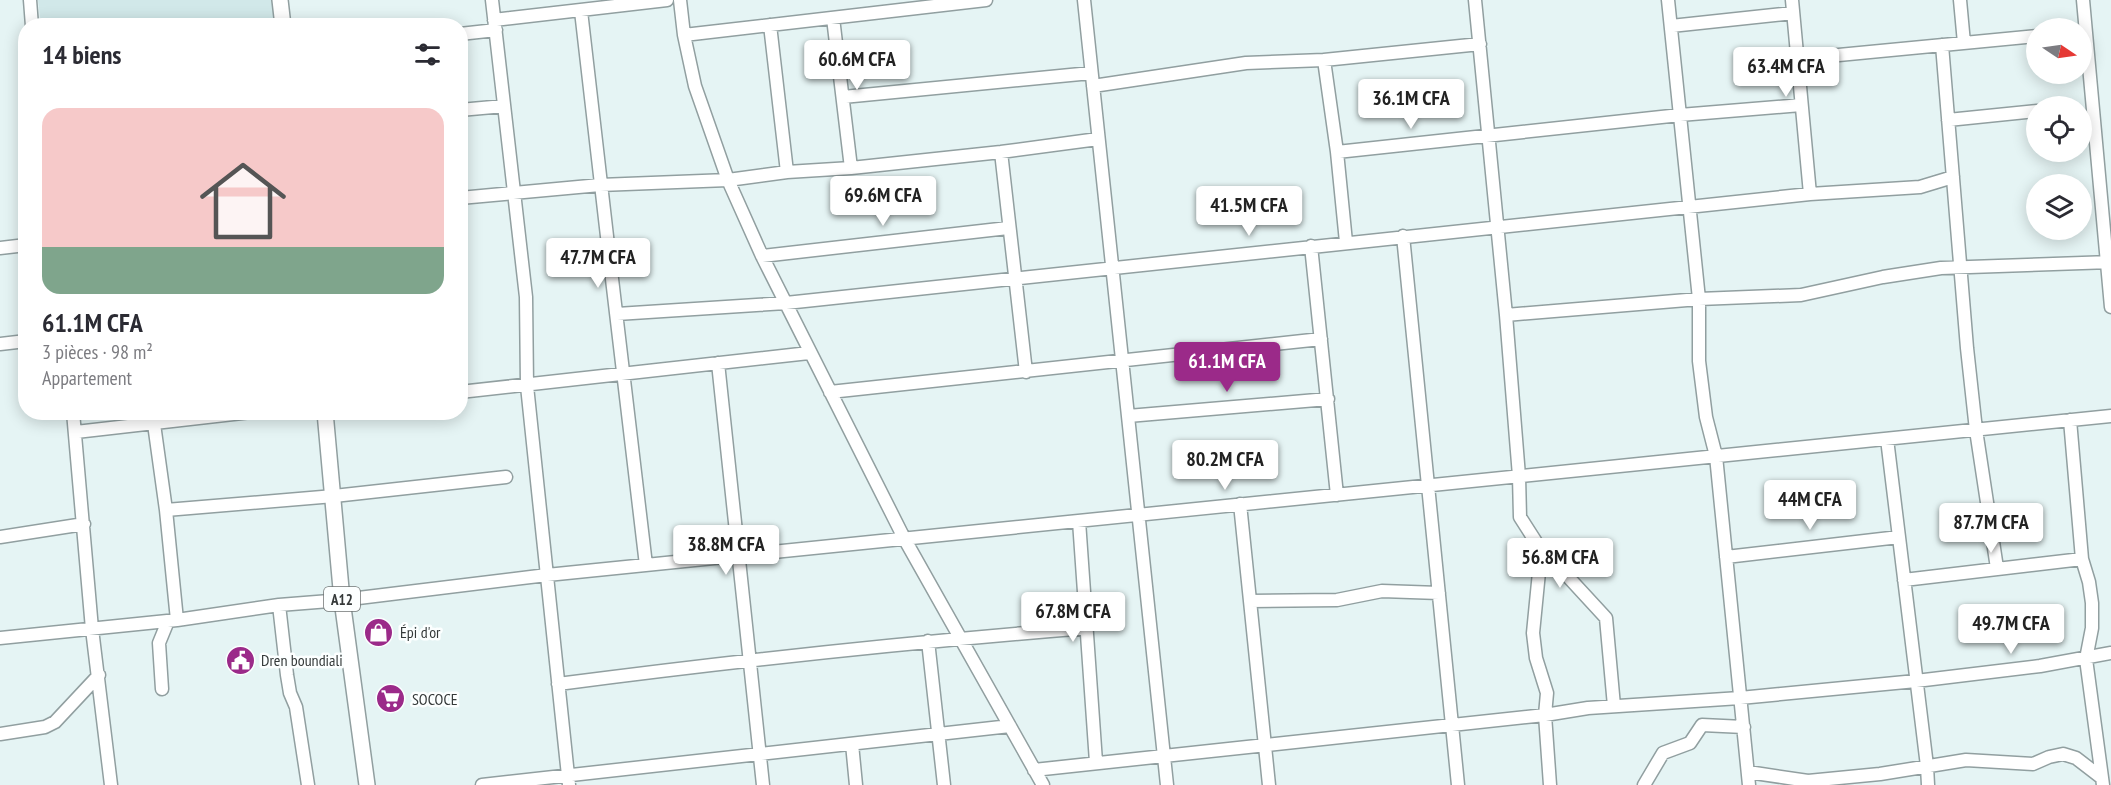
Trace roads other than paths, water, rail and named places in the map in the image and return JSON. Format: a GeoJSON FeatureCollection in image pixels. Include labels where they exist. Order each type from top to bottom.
{"type":"FeatureCollection","features":[{"type":"Feature","properties":{"kind":"main road"},"geometry":{"type":"LineString","coordinates":[[280,0],[282,18]]}},
{"type":"Feature","properties":{"kind":"main road","name":"A12"},"geometry":{"type":"LineString","coordinates":[[326,420],[342,600],[367,785]]}},
{"type":"Feature","properties":{"kind":"street"},"geometry":{"type":"LineString","coordinates":[[30,0],[31,18]]}},
{"type":"Feature","properties":{"kind":"street"},"geometry":{"type":"LineString","coordinates":[[492,0],[526,297],[527,386],[569,780]]}},
{"type":"Feature","properties":{"kind":"street"},"geometry":{"type":"LineString","coordinates":[[468,32],[495,25],[581,11],[667,0]]}},
{"type":"Feature","properties":{"kind":"street"},"geometry":{"type":"LineString","coordinates":[[680,0],[684,35],[695,86],[728,180],[762,256],[904,538],[1043,785]]}},
{"type":"Feature","properties":{"kind":"street"},"geometry":{"type":"LineString","coordinates":[[684,35],[833,18],[892,5],[986,0]]}},
{"type":"Feature","properties":{"kind":"street"},"geometry":{"type":"LineString","coordinates":[[1084,0],[1167,785]]}},
{"type":"Feature","properties":{"kind":"street"},"geometry":{"type":"LineString","coordinates":[[1475,0],[1506,315],[1519,476],[1520,517],[1540,562],[1533,633],[1536,657],[1547,693],[1545,715],[1550,785]]}},
{"type":"Feature","properties":{"kind":"street"},"geometry":{"type":"LineString","coordinates":[[1668,0],[1699,299],[1699,361],[1706,417],[1716,456],[1748,779],[1809,783],[1966,760],[2033,764],[2049,756],[2062,754],[2076,758],[2102,781]]}},
{"type":"Feature","properties":{"kind":"street"},"geometry":{"type":"LineString","coordinates":[[1792,0],[1810,194]]}},
{"type":"Feature","properties":{"kind":"street"},"geometry":{"type":"LineString","coordinates":[[1960,0],[1964,43]]}},
{"type":"Feature","properties":{"kind":"street"},"geometry":{"type":"LineString","coordinates":[[2083,0],[2084,18]]}},
{"type":"Feature","properties":{"kind":"street"},"geometry":{"type":"LineString","coordinates":[[581,11],[646,565]]}},
{"type":"Feature","properties":{"kind":"street"},"geometry":{"type":"LineString","coordinates":[[1671,26],[1793,13]]}},
{"type":"Feature","properties":{"kind":"street"},"geometry":{"type":"LineString","coordinates":[[833,18],[851,168]]}},
{"type":"Feature","properties":{"kind":"street"},"geometry":{"type":"LineString","coordinates":[[770,25],[787,172]]}},
{"type":"Feature","properties":{"kind":"street"},"geometry":{"type":"LineString","coordinates":[[1797,59],[2026,37]]}},
{"type":"Feature","properties":{"kind":"street"},"geometry":{"type":"LineString","coordinates":[[843,97],[1092,79],[1246,63],[1324,60],[1480,44]]}},
{"type":"Feature","properties":{"kind":"street"},"geometry":{"type":"LineString","coordinates":[[1942,45],[1976,430],[1997,568]]}},
{"type":"Feature","properties":{"kind":"street"},"geometry":{"type":"LineString","coordinates":[[1324,60],[1337,152],[1346,242]]}},
{"type":"Feature","properties":{"kind":"street"},"geometry":{"type":"LineString","coordinates":[[1337,152],[1680,115],[1802,105]]}},
{"type":"Feature","properties":{"kind":"street"},"geometry":{"type":"LineString","coordinates":[[468,109],[504,106]]}},
{"type":"Feature","properties":{"kind":"street"},"geometry":{"type":"LineString","coordinates":[[1948,120],[2026,112]]}},
{"type":"Feature","properties":{"kind":"street"},"geometry":{"type":"LineString","coordinates":[[2092,123],[2105,167],[2111,307]]}},
{"type":"Feature","properties":{"kind":"street"},"geometry":{"type":"LineString","coordinates":[[468,197],[600,185],[728,180],[787,172],[851,168],[1001,152],[1098,139]]}},
{"type":"Feature","properties":{"kind":"street"},"geometry":{"type":"LineString","coordinates":[[1001,152],[1026,372]]}},
{"type":"Feature","properties":{"kind":"street"},"geometry":{"type":"LineString","coordinates":[[617,314],[786,303],[1690,206],[1810,194],[1920,187],[1953,177]]}},
{"type":"Feature","properties":{"kind":"street"},"geometry":{"type":"LineString","coordinates":[[762,256],[1008,228]]}},
{"type":"Feature","properties":{"kind":"street"},"geometry":{"type":"LineString","coordinates":[[1403,236],[1458,785]]}},
{"type":"Feature","properties":{"kind":"street"},"geometry":{"type":"LineString","coordinates":[[0,248],[18,246]]}},
{"type":"Feature","properties":{"kind":"street"},"geometry":{"type":"LineString","coordinates":[[1311,246],[1337,495]]}},
{"type":"Feature","properties":{"kind":"street"},"geometry":{"type":"LineString","coordinates":[[1506,315],[1699,299],[1801,295],[1941,268],[2109,262]]}},
{"type":"Feature","properties":{"kind":"street"},"geometry":{"type":"LineString","coordinates":[[830,392],[1321,339]]}},
{"type":"Feature","properties":{"kind":"street"},"geometry":{"type":"LineString","coordinates":[[0,344],[18,342]]}},
{"type":"Feature","properties":{"kind":"street"},"geometry":{"type":"LineString","coordinates":[[468,391],[809,352]]}},
{"type":"Feature","properties":{"kind":"street"},"geometry":{"type":"LineString","coordinates":[[718,363],[764,785]]}},
{"type":"Feature","properties":{"kind":"street"},"geometry":{"type":"LineString","coordinates":[[1128,416],[1328,399]]}},
{"type":"Feature","properties":{"kind":"street"},"geometry":{"type":"LineString","coordinates":[[0,638],[547,575],[2111,416]]}},
{"type":"Feature","properties":{"kind":"street"},"geometry":{"type":"LineString","coordinates":[[74,420],[92,629],[111,785]]}},
{"type":"Feature","properties":{"kind":"street"},"geometry":{"type":"LineString","coordinates":[[76,432],[186,420]]}},
{"type":"Feature","properties":{"kind":"street"},"geometry":{"type":"LineString","coordinates":[[2070,420],[2082,559],[2089,582],[2093,616],[2086,659],[2102,781]]}},
{"type":"Feature","properties":{"kind":"street"},"geometry":{"type":"LineString","coordinates":[[154,424],[166,510],[172,620],[159,643],[162,689]]}},
{"type":"Feature","properties":{"kind":"street"},"geometry":{"type":"LineString","coordinates":[[1887,439],[1928,785]]}},
{"type":"Feature","properties":{"kind":"street"},"geometry":{"type":"LineString","coordinates":[[166,510],[334,496],[506,477]]}},
{"type":"Feature","properties":{"kind":"street"},"geometry":{"type":"LineString","coordinates":[[1240,504],[1269,785]]}},
{"type":"Feature","properties":{"kind":"street"},"geometry":{"type":"LineString","coordinates":[[1520,517],[1536,542],[1606,618],[1614,706]]}},
{"type":"Feature","properties":{"kind":"street"},"geometry":{"type":"LineString","coordinates":[[1079,521],[1096,762]]}},
{"type":"Feature","properties":{"kind":"street"},"geometry":{"type":"LineString","coordinates":[[0,537],[84,524]]}},
{"type":"Feature","properties":{"kind":"street"},"geometry":{"type":"LineString","coordinates":[[1726,557],[1899,537]]}},
{"type":"Feature","properties":{"kind":"street"},"geometry":{"type":"LineString","coordinates":[[1904,580],[2082,559]]}},
{"type":"Feature","properties":{"kind":"street"},"geometry":{"type":"LineString","coordinates":[[1250,602],[1337,600],[1382,591],[1439,593]]}},
{"type":"Feature","properties":{"kind":"street"},"geometry":{"type":"LineString","coordinates":[[279,605],[287,675],[290,693],[296,707],[308,785]]}},
{"type":"Feature","properties":{"kind":"street"},"geometry":{"type":"LineString","coordinates":[[558,684],[750,659],[1087,628]]}},
{"type":"Feature","properties":{"kind":"street"},"geometry":{"type":"LineString","coordinates":[[928,641],[944,785]]}},
{"type":"Feature","properties":{"kind":"street"},"geometry":{"type":"LineString","coordinates":[[1034,770],[1614,706],[1740,698],[1916,681],[2040,666],[2111,653]]}},
{"type":"Feature","properties":{"kind":"street"},"geometry":{"type":"LineString","coordinates":[[0,734],[45,727],[55,722],[99,675]]}},
{"type":"Feature","properties":{"kind":"street"},"geometry":{"type":"LineString","coordinates":[[1644,785],[1663,753],[1690,743],[1702,725],[1743,727]]}},
{"type":"Feature","properties":{"kind":"street"},"geometry":{"type":"LineString","coordinates":[[482,785],[569,780],[760,754],[1010,726]]}},
{"type":"Feature","properties":{"kind":"street"},"geometry":{"type":"LineString","coordinates":[[852,744],[856,785]]}},
{"type":"Feature","properties":{"kind":"place","name":"Épi d'or"},"geometry":{"type":"Point","coordinates":[379,632]}},
{"type":"Feature","properties":{"kind":"place","name":"Dren boundiali"},"geometry":{"type":"Point","coordinates":[240,660]}},
{"type":"Feature","properties":{"kind":"place","name":"SOCOCE"},"geometry":{"type":"Point","coordinates":[391,699]}}]}
